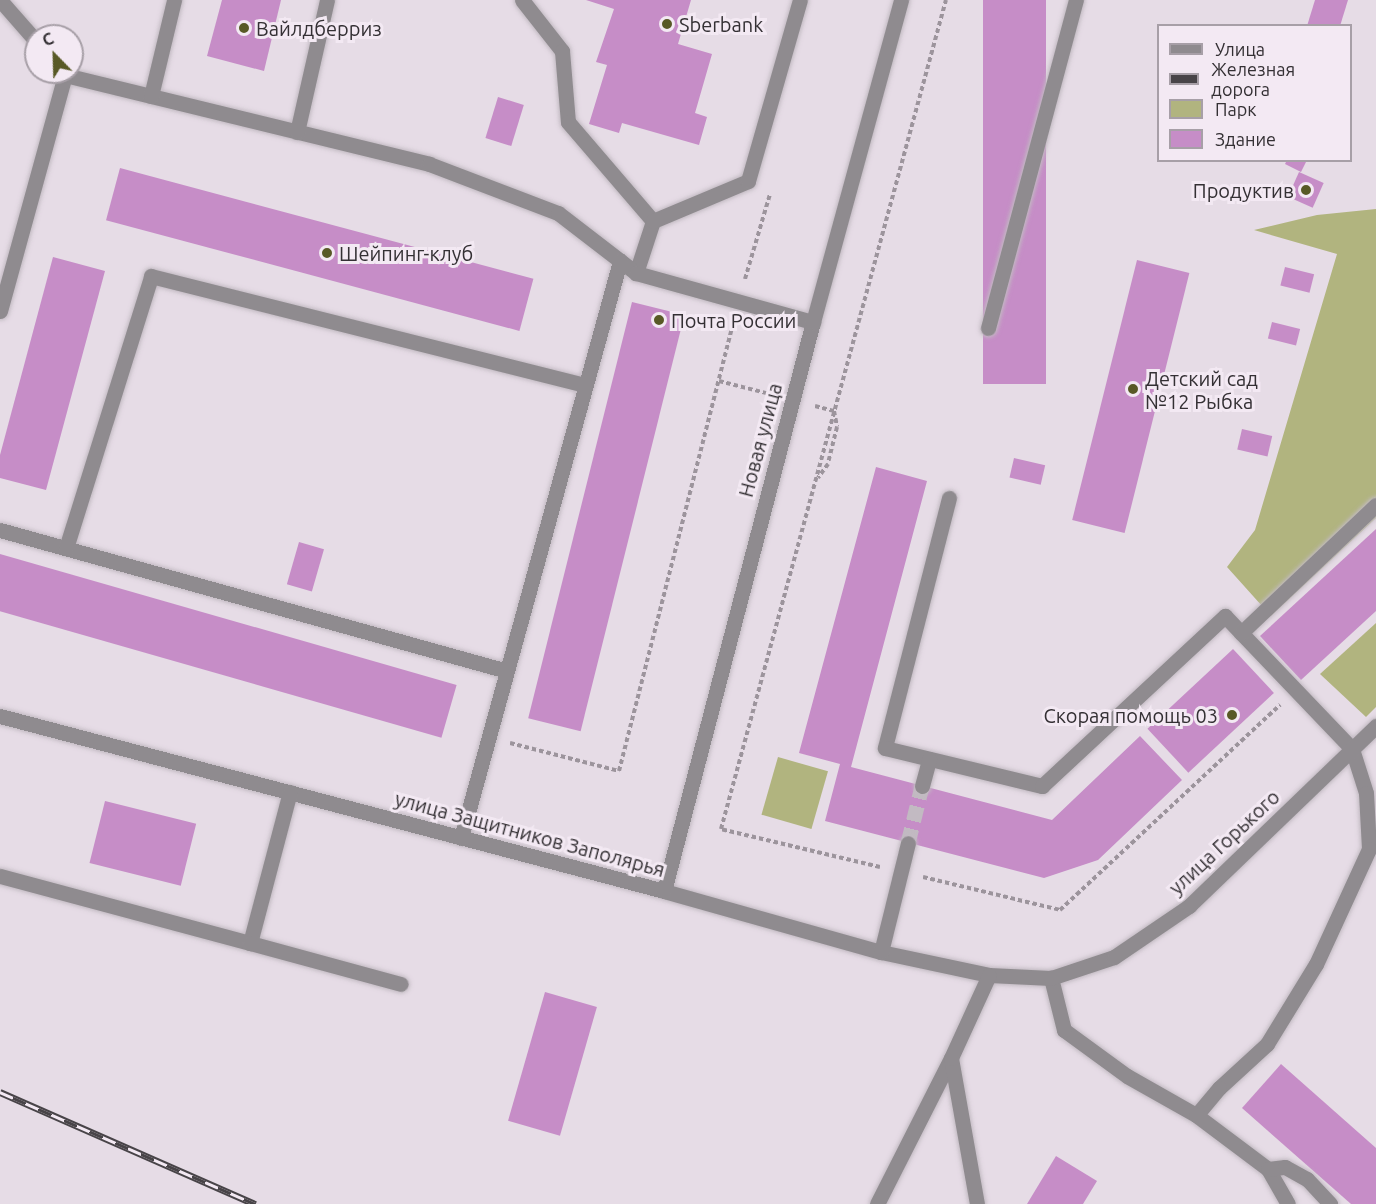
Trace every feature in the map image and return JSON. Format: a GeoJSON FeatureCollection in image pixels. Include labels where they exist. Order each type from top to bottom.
{"type":"FeatureCollection","features":[{"type":"Feature","properties":{"kind":"street"},"geometry":{"type":"LineString","coordinates":[[0,0],[24,27]]}},
{"type":"Feature","properties":{"kind":"street"},"geometry":{"type":"LineString","coordinates":[[151,96],[174,0]]}},
{"type":"Feature","properties":{"kind":"street"},"geometry":{"type":"LineString","coordinates":[[297,132],[327,0]]}},
{"type":"Feature","properties":{"kind":"street"},"geometry":{"type":"LineString","coordinates":[[522,0],[562,51],[568,122],[653,221]]}},
{"type":"Feature","properties":{"kind":"street"},"geometry":{"type":"LineString","coordinates":[[636,273],[653,221],[747,181],[800,0]]}},
{"type":"Feature","properties":{"kind":"street","name":"Новая улица"},"geometry":{"type":"LineString","coordinates":[[664,891],[813,322],[901,0]]}},
{"type":"Feature","properties":{"kind":"street"},"geometry":{"type":"LineString","coordinates":[[988,328],[1076,0]]}},
{"type":"Feature","properties":{"kind":"street"},"geometry":{"type":"LineString","coordinates":[[84,78],[429,164],[558,213],[636,273],[813,322]]}},
{"type":"Feature","properties":{"kind":"street"},"geometry":{"type":"LineString","coordinates":[[0,311],[61,84]]}},
{"type":"Feature","properties":{"kind":"street"},"geometry":{"type":"LineString","coordinates":[[461,838],[620,261]]}},
{"type":"Feature","properties":{"kind":"street"},"geometry":{"type":"LineString","coordinates":[[66,548],[151,276],[585,385]]}},
{"type":"Feature","properties":{"kind":"street"},"geometry":{"type":"LineString","coordinates":[[949,498],[885,748],[1042,786],[1225,616],[1352,749],[1366,793],[1369,849],[1316,964],[1267,1044],[1219,1088],[1196,1115]]}},
{"type":"Feature","properties":{"kind":"street"},"geometry":{"type":"LineString","coordinates":[[1242,633],[1376,505]]}},
{"type":"Feature","properties":{"kind":"street"},"geometry":{"type":"LineString","coordinates":[[0,530],[507,671]]}},
{"type":"Feature","properties":{"kind":"street","name":"улица Защитников Заполярья"},"geometry":{"type":"LineString","coordinates":[[0,716],[664,891],[881,952],[989,975],[1051,978]]}},
{"type":"Feature","properties":{"kind":"street","name":"улица Горького"},"geometry":{"type":"LineString","coordinates":[[1051,978],[1114,957],[1189,906],[1376,726]]}},
{"type":"Feature","properties":{"kind":"street"},"geometry":{"type":"LineString","coordinates":[[922,786],[929,759]]}},
{"type":"Feature","properties":{"kind":"street"},"geometry":{"type":"LineString","coordinates":[[250,943],[290,792]]}},
{"type":"Feature","properties":{"kind":"street"},"geometry":{"type":"LineString","coordinates":[[881,952],[908,843]]}},
{"type":"Feature","properties":{"kind":"street"},"geometry":{"type":"LineString","coordinates":[[0,876],[401,984]]}},
{"type":"Feature","properties":{"kind":"street"},"geometry":{"type":"LineString","coordinates":[[878,1204],[951,1058],[989,975]]}},
{"type":"Feature","properties":{"kind":"street"},"geometry":{"type":"LineString","coordinates":[[1051,978],[1064,1030],[1127,1076],[1196,1115],[1268,1169],[1288,1204]]}},
{"type":"Feature","properties":{"kind":"street"},"geometry":{"type":"LineString","coordinates":[[951,1058],[977,1204]]}},
{"type":"Feature","properties":{"kind":"street"},"geometry":{"type":"LineString","coordinates":[[1268,1169],[1285,1167],[1307,1179],[1330,1204]]}},
{"type":"Feature","properties":{"kind":"path"},"geometry":{"type":"LineString","coordinates":[[821,460],[946,0]]}},
{"type":"Feature","properties":{"kind":"path"},"geometry":{"type":"LineString","coordinates":[[489,737],[618,771],[739,302],[771,190]]}},
{"type":"Feature","properties":{"kind":"path"},"geometry":{"type":"LineString","coordinates":[[816,481],[828,464],[837,427],[834,411]]}},
{"type":"Feature","properties":{"kind":"green space"},"geometry":{"type":"Polygon","coordinates":[[[1376,209],[1376,518],[1271,616],[1227,567],[1255,530],[1337,254],[1254,230],[1317,215],[1376,209]]]}},
{"type":"Feature","properties":{"kind":"green space"},"geometry":{"type":"Polygon","coordinates":[[[1376,623],[1376,707],[1366,717],[1320,674],[1376,623]]]}},
{"type":"Feature","properties":{"kind":"green space"},"geometry":{"type":"Polygon","coordinates":[[[778,757],[828,771],[811,829],[761,815],[778,757]]]}},
{"type":"Feature","properties":{"kind":"building","name":"Вайлдберриз"},"geometry":{"type":"Polygon","coordinates":[[[222,0],[281,0],[264,71],[207,56],[222,0]]]}},
{"type":"Feature","properties":{"kind":"building"},"geometry":{"type":"Polygon","coordinates":[[[586,0],[691,0],[678,44],[712,54],[695,113],[707,117],[699,145],[622,123],[619,133],[589,124],[607,65],[596,62],[614,9],[586,0]]]}},
{"type":"Feature","properties":{"kind":"building"},"geometry":{"type":"Polygon","coordinates":[[[983,0],[1046,0],[1046,384],[983,384],[983,0]]]}},
{"type":"Feature","properties":{"kind":"building"},"geometry":{"type":"Polygon","coordinates":[[[1315,0],[1348,0],[1341,24],[1308,24],[1315,0]]]}},
{"type":"Feature","properties":{"kind":"building"},"geometry":{"type":"Polygon","coordinates":[[[498,97],[524,105],[511,146],[485,138],[498,97]]]}},
{"type":"Feature","properties":{"kind":"building"},"geometry":{"type":"Polygon","coordinates":[[[1286,162],[1306,162],[1301,172],[1285,164],[1286,162]]]}},
{"type":"Feature","properties":{"kind":"building"},"geometry":{"type":"Polygon","coordinates":[[[120,168],[533,279],[519,331],[106,220],[120,168]]]}},
{"type":"Feature","properties":{"kind":"building","name":"Продуктив"},"geometry":{"type":"Polygon","coordinates":[[[1299,172],[1324,183],[1313,208],[1288,197],[1299,172]]]}},
{"type":"Feature","properties":{"kind":"building"},"geometry":{"type":"Polygon","coordinates":[[[53,257],[105,271],[46,490],[0,478],[0,455],[53,257]]]}},
{"type":"Feature","properties":{"kind":"building"},"geometry":{"type":"Polygon","coordinates":[[[1137,260],[1189,273],[1125,533],[1072,520],[1137,260]]]}},
{"type":"Feature","properties":{"kind":"building"},"geometry":{"type":"Polygon","coordinates":[[[1285,267],[1314,274],[1310,293],[1280,285],[1285,267]]]}},
{"type":"Feature","properties":{"kind":"building"},"geometry":{"type":"Polygon","coordinates":[[[632,302],[684,315],[581,731],[528,718],[632,302]]]}},
{"type":"Feature","properties":{"kind":"building"},"geometry":{"type":"Polygon","coordinates":[[[1272,322],[1300,329],[1296,346],[1268,338],[1272,322]]]}},
{"type":"Feature","properties":{"kind":"building"},"geometry":{"type":"Polygon","coordinates":[[[1242,429],[1272,436],[1267,456],[1237,449],[1242,429]]]}},
{"type":"Feature","properties":{"kind":"building"},"geometry":{"type":"Polygon","coordinates":[[[1014,458],[1045,465],[1041,485],[1010,477],[1014,458]]]}},
{"type":"Feature","properties":{"kind":"building"},"geometry":{"type":"Polygon","coordinates":[[[876,467],[927,481],[851,767],[1052,820],[1140,736],[1182,780],[1098,860],[1044,878],[825,821],[840,764],[799,753],[876,467]]]}},
{"type":"Feature","properties":{"kind":"building"},"geometry":{"type":"Polygon","coordinates":[[[1376,529],[1376,611],[1301,680],[1260,636],[1376,529]]]}},
{"type":"Feature","properties":{"kind":"building"},"geometry":{"type":"Polygon","coordinates":[[[299,542],[324,549],[312,591],[287,584],[299,542]]]}},
{"type":"Feature","properties":{"kind":"building"},"geometry":{"type":"Polygon","coordinates":[[[0,554],[457,685],[441,738],[0,611],[0,554]]]}},
{"type":"Feature","properties":{"kind":"building"},"geometry":{"type":"Polygon","coordinates":[[[1233,649],[1274,693],[1188,773],[1147,729],[1233,649]]]}},
{"type":"Feature","properties":{"kind":"building"},"geometry":{"type":"Polygon","coordinates":[[[105,801],[196,824],[181,886],[90,863],[105,801]]]}},
{"type":"Feature","properties":{"kind":"building"},"geometry":{"type":"Polygon","coordinates":[[[545,992],[597,1007],[560,1136],[508,1121],[545,992]]]}},
{"type":"Feature","properties":{"kind":"building"},"geometry":{"type":"Polygon","coordinates":[[[1281,1064],[1376,1148],[1376,1204],[1351,1204],[1242,1108],[1281,1064]]]}},
{"type":"Feature","properties":{"kind":"building"},"geometry":{"type":"Polygon","coordinates":[[[1056,1156],[1097,1181],[1083,1204],[1027,1204],[1056,1156]]]}},
{"type":"Feature","properties":{"kind":"tunnel"},"geometry":{"type":"LineString","coordinates":[[908,843],[922,786]]}},
{"type":"Feature","properties":{"kind":"railway"},"geometry":{"type":"LineString","coordinates":[[0,1092],[255,1204]]}},
{"type":"Feature","properties":{"kind":"place","name":"Sberbank"},"geometry":{"type":"Point","coordinates":[667,24]}},
{"type":"Feature","properties":{"kind":"place","name":"Вайлдберриз"},"geometry":{"type":"Point","coordinates":[244,28]}},
{"type":"Feature","properties":{"kind":"place","name":"Продуктив"},"geometry":{"type":"Point","coordinates":[1306,190]}},
{"type":"Feature","properties":{"kind":"place","name":"Шейпинг-клуб"},"geometry":{"type":"Point","coordinates":[327,253]}},
{"type":"Feature","properties":{"kind":"place","name":"Почта России"},"geometry":{"type":"Point","coordinates":[659,320]}},
{"type":"Feature","properties":{"kind":"place","name":"Детский сад №12 Рыбка"},"geometry":{"type":"Point","coordinates":[1133,389]}},
{"type":"Feature","properties":{"kind":"place","name":"Скорая помощь 03"},"geometry":{"type":"Point","coordinates":[1232,715]}}]}
